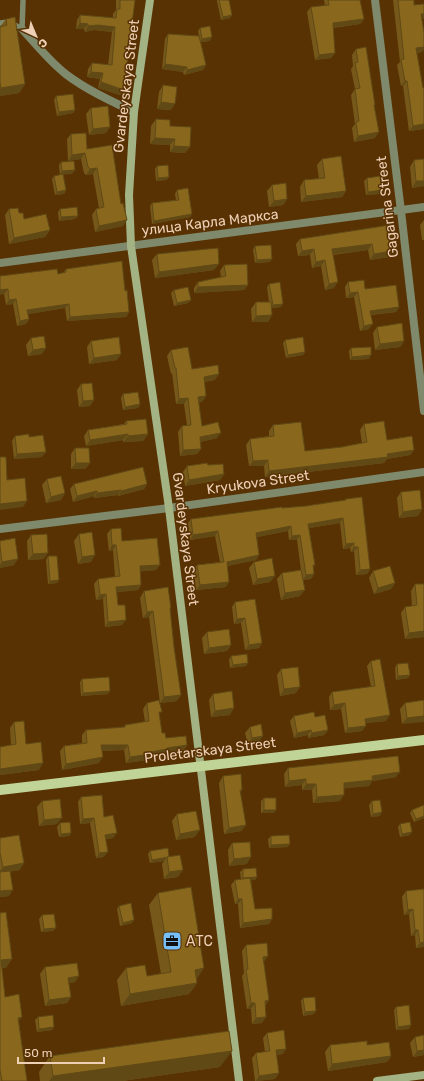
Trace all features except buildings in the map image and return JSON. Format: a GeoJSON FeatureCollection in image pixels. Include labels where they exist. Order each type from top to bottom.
{"type":"FeatureCollection","features":[{"type":"Feature","properties":{"kind":"main road","name":"Proletarskaya Street"},"geometry":{"type":"LineString","coordinates":[[0,790],[201,765],[424,740]]}},
{"type":"Feature","properties":{"kind":"street","name":"Gvardeyskaya Street"},"geometry":{"type":"LineString","coordinates":[[150,0],[134,112],[129,195],[131,246],[169,508],[240,1081]]}},
{"type":"Feature","properties":{"kind":"street","name":"Gagarina Street"},"geometry":{"type":"LineString","coordinates":[[374,0],[401,211],[424,411]]}},
{"type":"Feature","properties":{"kind":"street"},"geometry":{"type":"LineString","coordinates":[[22,29],[67,75],[94,92],[134,112]]}},
{"type":"Feature","properties":{"kind":"street","name":"улица Карла Маркса"},"geometry":{"type":"LineString","coordinates":[[0,262],[424,207]]}},
{"type":"Feature","properties":{"kind":"street","name":"Kryukova Street"},"geometry":{"type":"LineString","coordinates":[[0,529],[169,508],[424,472]]}},
{"type":"Feature","properties":{"kind":"street"},"geometry":{"type":"LineString","coordinates":[[377,1081],[424,1074]]}},
{"type":"Feature","properties":{"kind":"lane"},"geometry":{"type":"LineString","coordinates":[[0,23],[9,22],[22,29],[23,1]]}},
{"type":"Feature","properties":{"kind":"place","name":"АТС"},"geometry":{"type":"Point","coordinates":[172,941]}}]}
